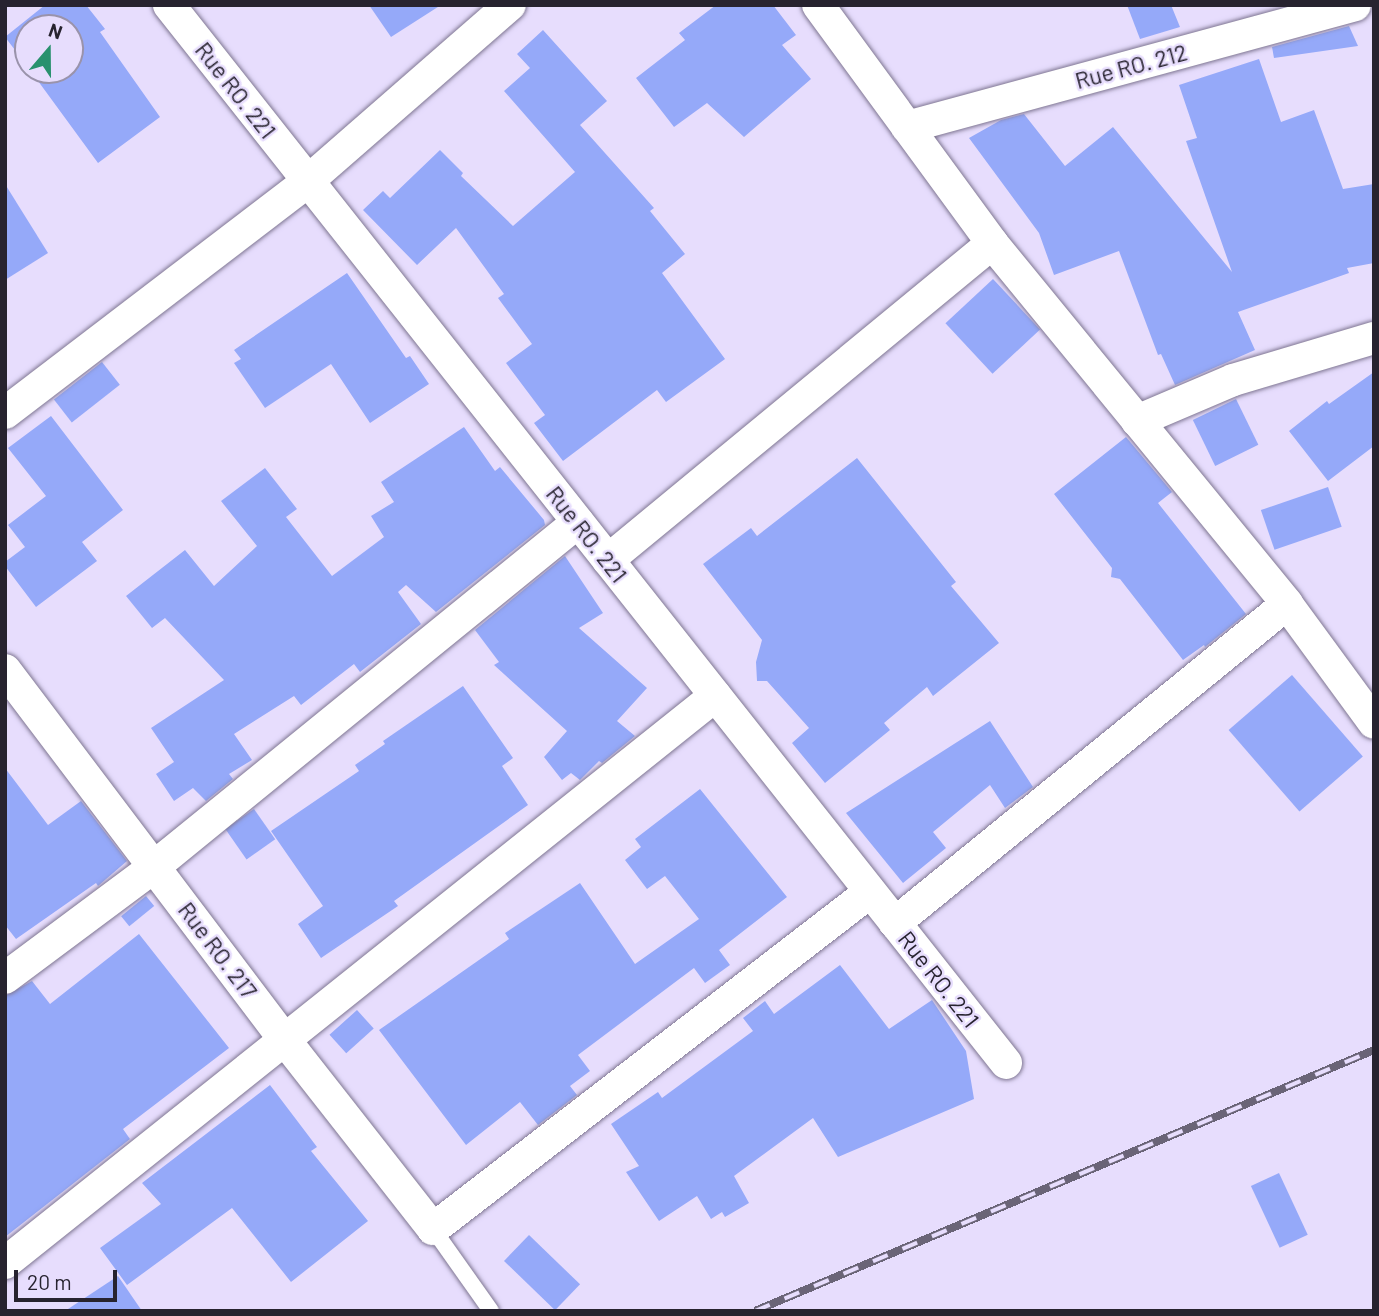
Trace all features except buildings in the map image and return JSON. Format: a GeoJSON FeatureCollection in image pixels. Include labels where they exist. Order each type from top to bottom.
{"type":"FeatureCollection","features":[{"type":"Feature","properties":{"kind":"street","name":"Rue RO. 221"},"geometry":{"type":"LineString","coordinates":[[169,5],[1006,1063]]}},
{"type":"Feature","properties":{"kind":"street"},"geometry":{"type":"LineString","coordinates":[[5,413],[307,181],[510,5]]}},
{"type":"Feature","properties":{"kind":"street"},"geometry":{"type":"LineString","coordinates":[[818,5],[992,243],[1287,604],[1374,723]]}},
{"type":"Feature","properties":{"kind":"street","name":"Rue RO. 212"},"geometry":{"type":"LineString","coordinates":[[906,127],[1355,5]]}},
{"type":"Feature","properties":{"kind":"street"},"geometry":{"type":"LineString","coordinates":[[607,560],[992,243]]}},
{"type":"Feature","properties":{"kind":"street"},"geometry":{"type":"LineString","coordinates":[[1137,421],[1233,380],[1374,338]]}},
{"type":"Feature","properties":{"kind":"street"},"geometry":{"type":"LineString","coordinates":[[5,978],[155,866],[578,522]]}},
{"type":"Feature","properties":{"kind":"street"},"geometry":{"type":"LineString","coordinates":[[895,923],[1287,604]]}},
{"type":"Feature","properties":{"kind":"street","name":"Rue RO. 217"},"geometry":{"type":"LineString","coordinates":[[5,670],[284,1039],[433,1229]]}},
{"type":"Feature","properties":{"kind":"street"},"geometry":{"type":"LineString","coordinates":[[5,1263],[715,696]]}},
{"type":"Feature","properties":{"kind":"street"},"geometry":{"type":"LineString","coordinates":[[433,1229],[870,892]]}},
{"type":"Feature","properties":{"kind":"lane"},"geometry":{"type":"LineString","coordinates":[[433,1229],[491,1311]]}},
{"type":"Feature","properties":{"kind":"railway"},"geometry":{"type":"LineString","coordinates":[[755,1311],[1374,1050]]}}]}
